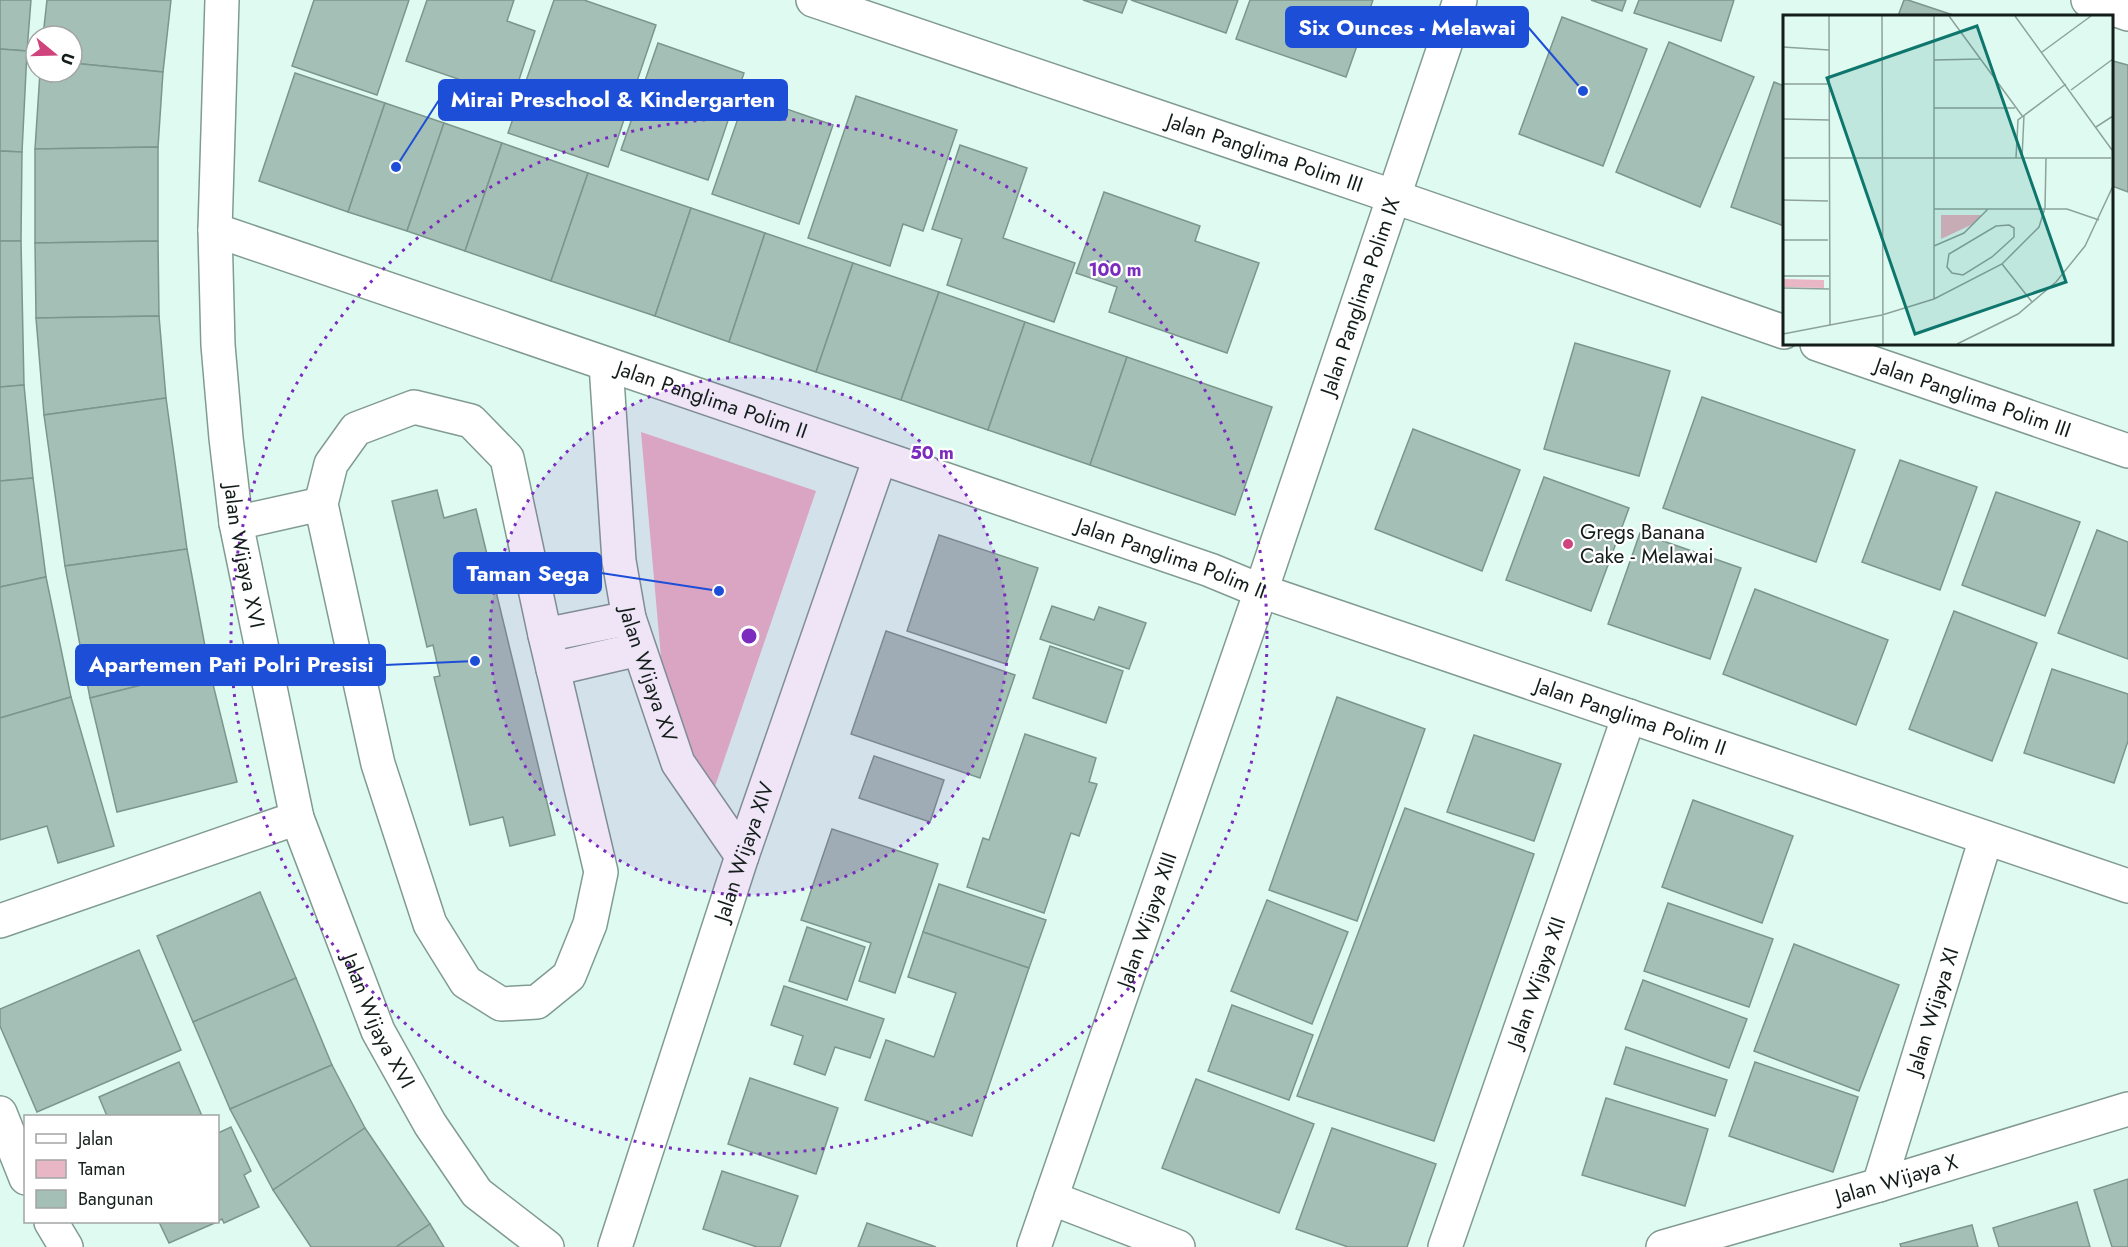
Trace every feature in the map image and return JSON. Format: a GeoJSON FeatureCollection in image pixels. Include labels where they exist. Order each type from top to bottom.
{"type":"FeatureCollection","features":[{"type":"Feature","properties":{"kind":"street","name":"Jalan Wijaya XVI"},"geometry":{"type":"LineString","coordinates":[[222,0],[215,230],[218,345],[226,438],[236,523],[297,818],[378,1031],[430,1124],[477,1193],[547,1247]]}},
{"type":"Feature","properties":{"kind":"street","name":"Jalan Panglima Polim III"},"geometry":{"type":"LineString","coordinates":[[813,0],[1783,331]]}},
{"type":"Feature","properties":{"kind":"street","name":"Jalan Panglima Polim IX"},"geometry":{"type":"LineString","coordinates":[[1261,591],[1392,196],[1460,0]]}},
{"type":"Feature","properties":{"kind":"street"},"geometry":{"type":"LineString","coordinates":[[2088,0],[2128,14]]}},
{"type":"Feature","properties":{"kind":"street","name":"Jalan Panglima Polim II"},"geometry":{"type":"LineString","coordinates":[[215,230],[1210,570],[1261,591],[2128,886]]}},
{"type":"Feature","properties":{"kind":"street","name":"Jalan Panglima Polim III"},"geometry":{"type":"LineString","coordinates":[[1820,345],[2128,451]]}},
{"type":"Feature","properties":{"kind":"street","name":"Jalan Wijaya XV"},"geometry":{"type":"LineString","coordinates":[[606,364],[619,561],[629,618],[678,763],[742,856]]}},
{"type":"Feature","properties":{"kind":"street"},"geometry":{"type":"LineString","coordinates":[[414,407],[471,421],[507,458],[544,635],[601,872],[590,924],[569,976],[537,1002],[501,1004],[466,982],[430,924],[378,764],[321,504],[331,464],[356,429],[414,407]]}},
{"type":"Feature","properties":{"kind":"street","name":"Jalan Wijaya XIV"},"geometry":{"type":"LineString","coordinates":[[615,1247],[742,856],[880,458]]}},
{"type":"Feature","properties":{"kind":"street"},"geometry":{"type":"LineString","coordinates":[[236,523],[321,504]]}},
{"type":"Feature","properties":{"kind":"street","name":"Jalan Wijaya XIII"},"geometry":{"type":"LineString","coordinates":[[1040,1245],[1051,1198],[1261,591]]}},
{"type":"Feature","properties":{"kind":"street"},"geometry":{"type":"LineString","coordinates":[[544,635],[629,618]]}},
{"type":"Feature","properties":{"kind":"street"},"geometry":{"type":"LineString","coordinates":[[553,669],[639,649]]}},
{"type":"Feature","properties":{"kind":"street","name":"Jalan Wijaya XII"},"geometry":{"type":"LineString","coordinates":[[1445,1247],[1629,716]]}},
{"type":"Feature","properties":{"kind":"street"},"geometry":{"type":"LineString","coordinates":[[0,921],[297,818]]}},
{"type":"Feature","properties":{"kind":"street","name":"Jalan Wijaya XI"},"geometry":{"type":"LineString","coordinates":[[1878,1185],[1986,838]]}},
{"type":"Feature","properties":{"kind":"street","name":"Jalan Wijaya X"},"geometry":{"type":"LineString","coordinates":[[1663,1247],[2128,1109]]}},
{"type":"Feature","properties":{"kind":"street"},"geometry":{"type":"LineString","coordinates":[[0,1113],[24,1174]]}},
{"type":"Feature","properties":{"kind":"street"},"geometry":{"type":"LineString","coordinates":[[1051,1198],[1178,1247]]}},
{"type":"Feature","properties":{"kind":"street"},"geometry":{"type":"LineString","coordinates":[[52,1223],[66,1247]]}},
{"type":"Feature","properties":{"kind":"green space"},"geometry":{"type":"Polygon","coordinates":[[[641,432],[816,491],[710,801],[664,691],[641,432]]]}},
{"type":"Feature","properties":{"kind":"building"},"geometry":{"type":"Polygon","coordinates":[[[0,0],[31,0],[29,24],[24,24],[24,51],[0,49],[0,0]]]}},
{"type":"Feature","properties":{"kind":"building"},"geometry":{"type":"Polygon","coordinates":[[[47,0],[171,0],[163,72],[84,64],[84,24],[44,24],[47,0]]]}},
{"type":"Feature","properties":{"kind":"building"},"geometry":{"type":"Polygon","coordinates":[[[314,0],[409,0],[377,95],[292,66],[314,0]]]}},
{"type":"Feature","properties":{"kind":"building"},"geometry":{"type":"Polygon","coordinates":[[[427,0],[514,0],[507,21],[535,31],[513,98],[406,61],[427,0]]]}},
{"type":"Feature","properties":{"kind":"building"},"geometry":{"type":"Polygon","coordinates":[[[554,0],[584,0],[656,25],[608,167],[508,133],[554,0]]]}},
{"type":"Feature","properties":{"kind":"building"},"geometry":{"type":"Polygon","coordinates":[[[1083,0],[1127,0],[1122,13],[1083,0]]]}},
{"type":"Feature","properties":{"kind":"building"},"geometry":{"type":"Polygon","coordinates":[[[1131,0],[1238,0],[1226,33],[1131,0]]]}},
{"type":"Feature","properties":{"kind":"building"},"geometry":{"type":"Polygon","coordinates":[[[1250,0],[1373,0],[1346,77],[1236,39],[1250,0]]]}},
{"type":"Feature","properties":{"kind":"building"},"geometry":{"type":"Polygon","coordinates":[[[1591,0],[1626,0],[1622,11],[1591,0]]]}},
{"type":"Feature","properties":{"kind":"building"},"geometry":{"type":"Polygon","coordinates":[[[1639,0],[1734,0],[1721,41],[1634,13],[1639,0]]]}},
{"type":"Feature","properties":{"kind":"building"},"geometry":{"type":"Polygon","coordinates":[[[1904,0],[1908,0],[1953,15],[1898,15],[1904,0]]]}},
{"type":"Feature","properties":{"kind":"building"},"geometry":{"type":"Polygon","coordinates":[[[1562,17],[1647,49],[1603,166],[1519,134],[1562,17]]]}},
{"type":"Feature","properties":{"kind":"building"},"geometry":{"type":"Polygon","coordinates":[[[1669,42],[1754,77],[1700,207],[1616,172],[1669,42]]]}},
{"type":"Feature","properties":{"kind":"building"},"geometry":{"type":"Polygon","coordinates":[[[658,43],[744,73],[708,180],[621,150],[658,43]]]}},
{"type":"Feature","properties":{"kind":"building"},"geometry":{"type":"Polygon","coordinates":[[[0,49],[24,51],[25,84],[22,152],[0,151],[0,49]]]}},
{"type":"Feature","properties":{"kind":"building"},"geometry":{"type":"Polygon","coordinates":[[[2113,61],[2128,65],[2128,192],[2113,186],[2113,61]]]}},
{"type":"Feature","properties":{"kind":"building"},"geometry":{"type":"Polygon","coordinates":[[[84,64],[163,72],[158,147],[35,149],[39,84],[84,84],[84,64]]]}},
{"type":"Feature","properties":{"kind":"building"},"geometry":{"type":"Polygon","coordinates":[[[295,73],[385,103],[348,212],[259,181],[295,73]]]}},
{"type":"Feature","properties":{"kind":"building"},"geometry":{"type":"Polygon","coordinates":[[[1774,82],[1783,86],[1783,226],[1731,207],[1774,82]]]}},
{"type":"Feature","properties":{"kind":"building"},"geometry":{"type":"Polygon","coordinates":[[[746,95],[833,125],[799,224],[712,194],[746,95]]]}},
{"type":"Feature","properties":{"kind":"building"},"geometry":{"type":"Polygon","coordinates":[[[856,96],[957,130],[923,231],[903,224],[890,266],[808,238],[856,96]]]}},
{"type":"Feature","properties":{"kind":"building"},"geometry":{"type":"Polygon","coordinates":[[[385,103],[444,123],[407,231],[348,212],[385,103]]]}},
{"type":"Feature","properties":{"kind":"building"},"geometry":{"type":"Polygon","coordinates":[[[444,123],[502,143],[465,251],[407,231],[444,123]]]}},
{"type":"Feature","properties":{"kind":"building"},"geometry":{"type":"Polygon","coordinates":[[[502,143],[588,173],[551,281],[465,251],[502,143]]]}},
{"type":"Feature","properties":{"kind":"building"},"geometry":{"type":"Polygon","coordinates":[[[960,145],[1027,168],[1003,238],[1075,263],[1054,322],[947,285],[962,239],[932,229],[960,145]]]}},
{"type":"Feature","properties":{"kind":"building"},"geometry":{"type":"Polygon","coordinates":[[[158,147],[158,241],[35,243],[35,149],[158,147]]]}},
{"type":"Feature","properties":{"kind":"building"},"geometry":{"type":"Polygon","coordinates":[[[0,151],[22,152],[21,241],[0,241],[0,151]]]}},
{"type":"Feature","properties":{"kind":"building"},"geometry":{"type":"Polygon","coordinates":[[[588,173],[691,208],[655,316],[551,281],[588,173]]]}},
{"type":"Feature","properties":{"kind":"building"},"geometry":{"type":"Polygon","coordinates":[[[1104,192],[1200,226],[1195,241],[1259,263],[1227,353],[1109,312],[1117,287],[1076,273],[1104,192]]]}},
{"type":"Feature","properties":{"kind":"building"},"geometry":{"type":"Polygon","coordinates":[[[691,208],[765,233],[729,342],[655,316],[691,208]]]}},
{"type":"Feature","properties":{"kind":"building"},"geometry":{"type":"Polygon","coordinates":[[[765,233],[853,263],[816,372],[729,342],[765,233]]]}},
{"type":"Feature","properties":{"kind":"building"},"geometry":{"type":"Polygon","coordinates":[[[0,241],[21,241],[24,385],[0,387],[0,241]]]}},
{"type":"Feature","properties":{"kind":"building"},"geometry":{"type":"Polygon","coordinates":[[[158,241],[159,316],[36,318],[35,243],[158,241]]]}},
{"type":"Feature","properties":{"kind":"building"},"geometry":{"type":"Polygon","coordinates":[[[853,263],[939,292],[901,400],[816,372],[853,263]]]}},
{"type":"Feature","properties":{"kind":"building"},"geometry":{"type":"Polygon","coordinates":[[[939,292],[1025,322],[988,430],[901,400],[939,292]]]}},
{"type":"Feature","properties":{"kind":"building"},"geometry":{"type":"Polygon","coordinates":[[[159,316],[166,398],[44,415],[36,318],[159,316]]]}},
{"type":"Feature","properties":{"kind":"building"},"geometry":{"type":"Polygon","coordinates":[[[1025,322],[1127,357],[1090,465],[988,430],[1025,322]]]}},
{"type":"Feature","properties":{"kind":"building"},"geometry":{"type":"Polygon","coordinates":[[[1575,343],[1670,371],[1639,476],[1544,449],[1575,343]]]}},
{"type":"Feature","properties":{"kind":"building"},"geometry":{"type":"Polygon","coordinates":[[[1127,357],[1272,407],[1235,515],[1090,465],[1127,357]]]}},
{"type":"Feature","properties":{"kind":"building"},"geometry":{"type":"Polygon","coordinates":[[[24,385],[33,478],[0,481],[0,387],[24,385]]]}},
{"type":"Feature","properties":{"kind":"building"},"geometry":{"type":"Polygon","coordinates":[[[1702,397],[1855,450],[1816,562],[1663,508],[1702,397]]]}},
{"type":"Feature","properties":{"kind":"building"},"geometry":{"type":"Polygon","coordinates":[[[166,398],[187,549],[65,566],[44,415],[166,398]]]}},
{"type":"Feature","properties":{"kind":"building"},"geometry":{"type":"Polygon","coordinates":[[[1413,429],[1520,470],[1482,571],[1375,529],[1413,429]]]}},
{"type":"Feature","properties":{"kind":"building"},"geometry":{"type":"Polygon","coordinates":[[[1900,460],[1977,487],[1940,590],[1862,562],[1900,460]]]}},
{"type":"Feature","properties":{"kind":"building","name":"Gregs Banana Cake - Melawai"},"geometry":{"type":"Polygon","coordinates":[[[1544,477],[1629,508],[1591,611],[1506,580],[1544,477]]]}},
{"type":"Feature","properties":{"kind":"building"},"geometry":{"type":"Polygon","coordinates":[[[33,478],[46,577],[0,587],[0,481],[33,478]]]}},
{"type":"Feature","properties":{"kind":"building"},"geometry":{"type":"Polygon","coordinates":[[[437,490],[444,518],[476,509],[555,835],[510,846],[503,817],[470,825],[434,677],[440,676],[433,645],[427,647],[392,501],[437,490]]]}},
{"type":"Feature","properties":{"kind":"building"},"geometry":{"type":"Polygon","coordinates":[[[1996,492],[2080,522],[2045,616],[1962,585],[1996,492]]]}},
{"type":"Feature","properties":{"kind":"building"},"geometry":{"type":"Polygon","coordinates":[[[2097,530],[2128,542],[2128,659],[2058,633],[2097,530]]]}},
{"type":"Feature","properties":{"kind":"building"},"geometry":{"type":"Polygon","coordinates":[[[1640,533],[1741,568],[1710,659],[1608,624],[1640,533]]]}},
{"type":"Feature","properties":{"kind":"building"},"geometry":{"type":"Polygon","coordinates":[[[939,535],[1038,568],[1006,664],[907,631],[939,535]]]}},
{"type":"Feature","properties":{"kind":"building"},"geometry":{"type":"Polygon","coordinates":[[[187,549],[209,668],[90,698],[65,566],[187,549]]]}},
{"type":"Feature","properties":{"kind":"building"},"geometry":{"type":"Polygon","coordinates":[[[46,577],[71,697],[0,718],[0,587],[46,577]]]}},
{"type":"Feature","properties":{"kind":"building"},"geometry":{"type":"Polygon","coordinates":[[[1755,589],[1888,640],[1856,725],[1723,674],[1755,589]]]}},
{"type":"Feature","properties":{"kind":"building"},"geometry":{"type":"Polygon","coordinates":[[[1052,606],[1094,620],[1099,607],[1146,623],[1129,669],[1040,639],[1052,606]]]}},
{"type":"Feature","properties":{"kind":"building"},"geometry":{"type":"Polygon","coordinates":[[[1954,611],[2037,643],[1992,761],[1909,729],[1954,611]]]}},
{"type":"Feature","properties":{"kind":"building"},"geometry":{"type":"Polygon","coordinates":[[[886,631],[1015,675],[980,778],[851,734],[886,631]]]}},
{"type":"Feature","properties":{"kind":"building"},"geometry":{"type":"Polygon","coordinates":[[[1050,646],[1123,671],[1106,723],[1033,698],[1050,646]]]}},
{"type":"Feature","properties":{"kind":"building"},"geometry":{"type":"Polygon","coordinates":[[[209,668],[237,782],[117,812],[90,698],[209,668]]]}},
{"type":"Feature","properties":{"kind":"building"},"geometry":{"type":"Polygon","coordinates":[[[2052,669],[2128,694],[2128,741],[2114,783],[2024,753],[2052,669]]]}},
{"type":"Feature","properties":{"kind":"building"},"geometry":{"type":"Polygon","coordinates":[[[71,697],[114,846],[58,863],[47,826],[0,840],[0,718],[71,697]]]}},
{"type":"Feature","properties":{"kind":"building"},"geometry":{"type":"Polygon","coordinates":[[[1337,697],[1425,729],[1357,921],[1269,890],[1337,697]]]}},
{"type":"Feature","properties":{"kind":"building"},"geometry":{"type":"Polygon","coordinates":[[[1025,734],[1096,758],[1089,782],[1097,784],[1079,836],[1071,833],[1044,913],[967,887],[983,838],[989,840],[1025,734]]]}},
{"type":"Feature","properties":{"kind":"building"},"geometry":{"type":"Polygon","coordinates":[[[1474,735],[1561,764],[1534,841],[1447,812],[1474,735]]]}},
{"type":"Feature","properties":{"kind":"building"},"geometry":{"type":"Polygon","coordinates":[[[874,756],[944,780],[930,822],[859,798],[874,756]]]}},
{"type":"Feature","properties":{"kind":"building"},"geometry":{"type":"Polygon","coordinates":[[[1693,800],[1793,836],[1762,923],[1662,887],[1693,800]]]}},
{"type":"Feature","properties":{"kind":"building"},"geometry":{"type":"Polygon","coordinates":[[[1405,808],[1534,854],[1434,1141],[1297,1096],[1405,808]]]}},
{"type":"Feature","properties":{"kind":"building"},"geometry":{"type":"Polygon","coordinates":[[[832,829],[938,864],[895,993],[859,981],[871,943],[801,920],[832,829]]]}},
{"type":"Feature","properties":{"kind":"building"},"geometry":{"type":"Polygon","coordinates":[[[939,884],[1046,920],[1029,968],[923,932],[939,884]]]}},
{"type":"Feature","properties":{"kind":"building"},"geometry":{"type":"Polygon","coordinates":[[[260,892],[296,978],[193,1022],[157,936],[260,892]]]}},
{"type":"Feature","properties":{"kind":"building"},"geometry":{"type":"Polygon","coordinates":[[[1267,900],[1348,932],[1312,1024],[1231,991],[1267,900]]]}},
{"type":"Feature","properties":{"kind":"building"},"geometry":{"type":"Polygon","coordinates":[[[1668,903],[1773,939],[1749,1007],[1644,971],[1668,903]]]}},
{"type":"Feature","properties":{"kind":"building"},"geometry":{"type":"Polygon","coordinates":[[[807,927],[865,947],[847,1000],[789,981],[807,927]]]}},
{"type":"Feature","properties":{"kind":"building"},"geometry":{"type":"Polygon","coordinates":[[[923,932],[1029,968],[972,1136],[865,1100],[886,1040],[934,1057],[956,993],[908,977],[923,932]]]}},
{"type":"Feature","properties":{"kind":"building"},"geometry":{"type":"Polygon","coordinates":[[[1794,944],[1899,985],[1859,1091],[1754,1051],[1794,944]]]}},
{"type":"Feature","properties":{"kind":"building"},"geometry":{"type":"Polygon","coordinates":[[[139,950],[181,1050],[37,1112],[0,1026],[0,1009],[139,950]]]}},
{"type":"Feature","properties":{"kind":"building"},"geometry":{"type":"Polygon","coordinates":[[[296,978],[332,1065],[230,1109],[193,1022],[296,978]]]}},
{"type":"Feature","properties":{"kind":"building"},"geometry":{"type":"Polygon","coordinates":[[[1643,980],[1747,1019],[1729,1068],[1625,1029],[1643,980]]]}},
{"type":"Feature","properties":{"kind":"building"},"geometry":{"type":"Polygon","coordinates":[[[784,986],[884,1019],[870,1058],[835,1047],[825,1075],[794,1064],[803,1036],[771,1025],[784,986]]]}},
{"type":"Feature","properties":{"kind":"building"},"geometry":{"type":"Polygon","coordinates":[[[1232,1005],[1313,1035],[1289,1100],[1208,1071],[1232,1005]]]}},
{"type":"Feature","properties":{"kind":"building"},"geometry":{"type":"Polygon","coordinates":[[[1626,1047],[1727,1080],[1715,1116],[1614,1084],[1626,1047]]]}},
{"type":"Feature","properties":{"kind":"building"},"geometry":{"type":"Polygon","coordinates":[[[179,1062],[202,1115],[107,1115],[99,1097],[179,1062]]]}},
{"type":"Feature","properties":{"kind":"building"},"geometry":{"type":"Polygon","coordinates":[[[1755,1062],[1858,1097],[1833,1172],[1729,1136],[1755,1062]]]}},
{"type":"Feature","properties":{"kind":"building"},"geometry":{"type":"Polygon","coordinates":[[[332,1065],[365,1128],[273,1190],[230,1109],[332,1065]]]}},
{"type":"Feature","properties":{"kind":"building"},"geometry":{"type":"Polygon","coordinates":[[[750,1078],[838,1108],[816,1174],[728,1144],[750,1078]]]}},
{"type":"Feature","properties":{"kind":"building"},"geometry":{"type":"Polygon","coordinates":[[[1196,1079],[1314,1124],[1279,1213],[1162,1168],[1196,1079]]]}},
{"type":"Feature","properties":{"kind":"building"},"geometry":{"type":"Polygon","coordinates":[[[1606,1098],[1708,1129],[1685,1206],[1582,1175],[1606,1098]]]}},
{"type":"Feature","properties":{"kind":"building"},"geometry":{"type":"Polygon","coordinates":[[[231,1127],[251,1171],[244,1175],[259,1207],[224,1223],[222,1219],[219,1220],[219,1133],[231,1127]]]}},
{"type":"Feature","properties":{"kind":"building"},"geometry":{"type":"Polygon","coordinates":[[[365,1128],[430,1224],[396,1247],[311,1247],[273,1190],[365,1128]]]}},
{"type":"Feature","properties":{"kind":"building"},"geometry":{"type":"Polygon","coordinates":[[[1332,1128],[1436,1164],[1407,1247],[1348,1247],[1296,1229],[1332,1128]]]}},
{"type":"Feature","properties":{"kind":"building"},"geometry":{"type":"Polygon","coordinates":[[[722,1171],[798,1196],[780,1247],[757,1247],[703,1229],[722,1171]]]}},
{"type":"Feature","properties":{"kind":"building"},"geometry":{"type":"Polygon","coordinates":[[[2128,1179],[2128,1247],[2112,1247],[2094,1190],[2128,1179]]]}},
{"type":"Feature","properties":{"kind":"building"},"geometry":{"type":"Polygon","coordinates":[[[2077,1202],[2090,1247],[1999,1247],[1993,1228],[2077,1202]]]}},
{"type":"Feature","properties":{"kind":"building"},"geometry":{"type":"Polygon","coordinates":[[[159,1223],[215,1223],[169,1243],[159,1223]]]}},
{"type":"Feature","properties":{"kind":"building"},"geometry":{"type":"Polygon","coordinates":[[[867,1223],[936,1247],[858,1247],[867,1223]]]}},
{"type":"Feature","properties":{"kind":"building"},"geometry":{"type":"Polygon","coordinates":[[[430,1224],[444,1247],[396,1247],[430,1224]]]}},
{"type":"Feature","properties":{"kind":"building"},"geometry":{"type":"Polygon","coordinates":[[[1972,1225],[1978,1247],[1901,1247],[1900,1244],[1972,1225]]]}},
{"type":"Feature","properties":{"kind":"place","name":"Six Ounces - Melawai"},"geometry":{"type":"Point","coordinates":[1583,91]}},
{"type":"Feature","properties":{"kind":"place","name":"Mirai Preschool & Kindergarten"},"geometry":{"type":"Point","coordinates":[396,167]}},
{"type":"Feature","properties":{"kind":"place","name":"Gregs Banana Cake - Melawai"},"geometry":{"type":"Point","coordinates":[1568,544]}},
{"type":"Feature","properties":{"kind":"place","name":"Taman Sega"},"geometry":{"type":"Point","coordinates":[719,591]}},
{"type":"Feature","properties":{"kind":"place","name":"Apartemen Pati Polri Presisi"},"geometry":{"type":"Point","coordinates":[475,661]}}]}
